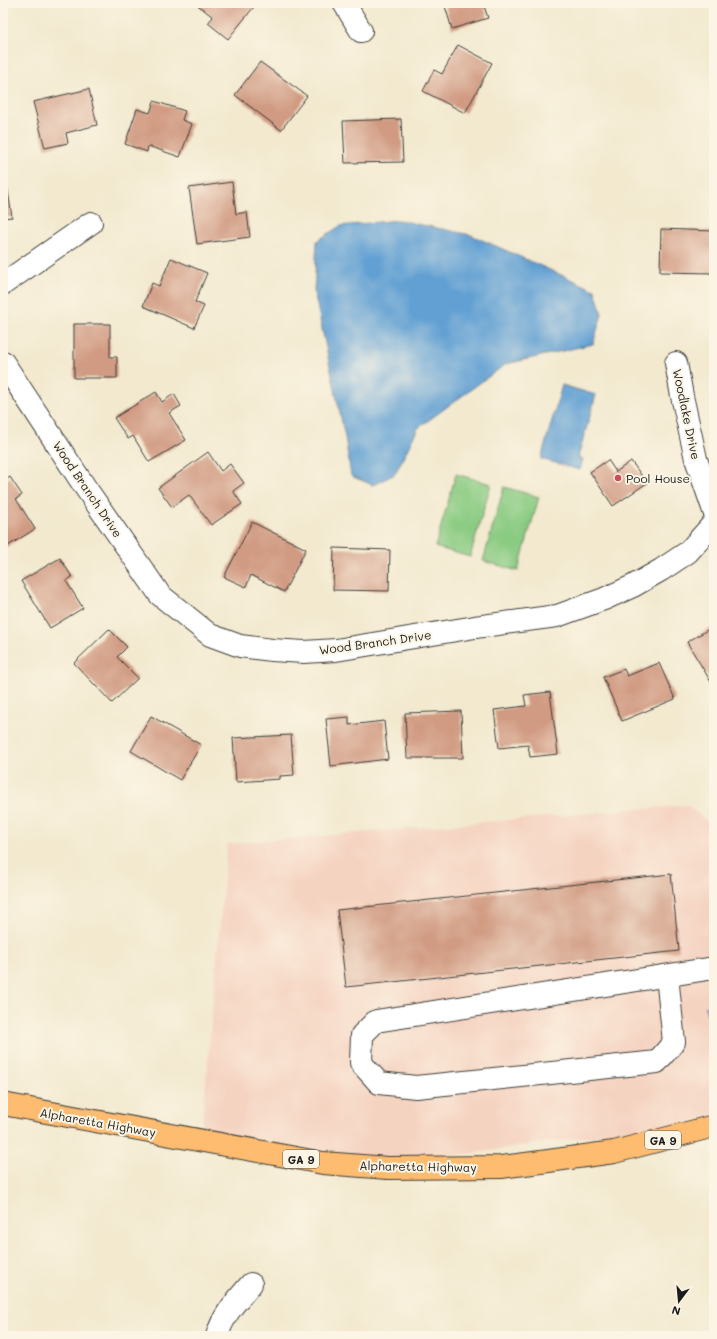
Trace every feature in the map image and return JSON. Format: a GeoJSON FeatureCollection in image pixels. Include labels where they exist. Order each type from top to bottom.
{"type":"FeatureCollection","features":[{"type":"Feature","properties":{"kind":"main road","name":"Alpharetta Highway"},"geometry":{"type":"LineString","coordinates":[[3,1104],[323,1163],[388,1168],[501,1167],[541,1162],[614,1152],[714,1126]]}},
{"type":"Feature","properties":{"kind":"street"},"geometry":{"type":"LineString","coordinates":[[344,3],[362,31]]}},
{"type":"Feature","properties":{"kind":"street"},"geometry":{"type":"LineString","coordinates":[[3,284],[91,223]]}},
{"type":"Feature","properties":{"kind":"street","name":"Wood Branch Drive"},"geometry":{"type":"LineString","coordinates":[[3,362],[85,487],[160,595],[210,635],[240,646],[291,651],[336,650],[475,627],[557,616],[604,599],[633,586],[661,570],[688,552],[714,524]]}},
{"type":"Feature","properties":{"kind":"street","name":"Woodlake Drive"},"geometry":{"type":"LineString","coordinates":[[676,363],[696,459],[714,511]]}},
{"type":"Feature","properties":{"kind":"street"},"geometry":{"type":"LineString","coordinates":[[667,976],[674,1042],[658,1062],[416,1087],[379,1083],[361,1064],[362,1035],[376,1021],[714,968]]}},
{"type":"Feature","properties":{"kind":"street"},"geometry":{"type":"LineString","coordinates":[[217,1336],[220,1325],[231,1307],[251,1284]]}},
{"type":"Feature","properties":{"kind":"shaded area"},"geometry":{"type":"Polygon","coordinates":[[[687,805],[714,827],[714,1119],[395,1164],[200,1149],[227,844],[687,805]]]}},
{"type":"Feature","properties":{"kind":"green space"},"geometry":{"type":"Polygon","coordinates":[[[456,474],[491,484],[470,557],[435,547],[456,474]]]}},
{"type":"Feature","properties":{"kind":"green space"},"geometry":{"type":"Polygon","coordinates":[[[504,487],[539,497],[518,571],[483,561],[504,487]]]}},
{"type":"Feature","properties":{"kind":"water"},"geometry":{"type":"Polygon","coordinates":[[[398,220],[471,235],[595,290],[602,314],[593,344],[506,364],[418,428],[395,474],[373,485],[351,476],[345,437],[314,291],[317,241],[340,226],[398,220]]]}},
{"type":"Feature","properties":{"kind":"water"},"geometry":{"type":"Polygon","coordinates":[[[562,385],[596,395],[578,457],[583,459],[580,470],[541,459],[562,385]]]}},
{"type":"Feature","properties":{"kind":"water"},"geometry":{"type":"Polygon","coordinates":[[[714,1004],[714,1033],[705,1007],[714,1004]]]}},
{"type":"Feature","properties":{"kind":"building"},"geometry":{"type":"Polygon","coordinates":[[[195,3],[257,3],[228,39],[208,23],[213,17],[195,3]]]}},
{"type":"Feature","properties":{"kind":"building"},"geometry":{"type":"Polygon","coordinates":[[[444,3],[483,3],[488,18],[452,29],[444,3]]]}},
{"type":"Feature","properties":{"kind":"building"},"geometry":{"type":"Polygon","coordinates":[[[458,45],[492,63],[465,113],[423,91],[434,70],[442,74],[458,45]]]}},
{"type":"Feature","properties":{"kind":"building"},"geometry":{"type":"Polygon","coordinates":[[[260,62],[307,96],[281,130],[235,95],[260,62]]]}},
{"type":"Feature","properties":{"kind":"building"},"geometry":{"type":"Polygon","coordinates":[[[89,89],[97,125],[66,133],[68,143],[45,148],[33,102],[89,89]]]}},
{"type":"Feature","properties":{"kind":"building"},"geometry":{"type":"Polygon","coordinates":[[[154,101],[185,111],[182,120],[192,124],[180,157],[148,146],[147,152],[125,144],[137,109],[150,113],[154,101]]]}},
{"type":"Feature","properties":{"kind":"building"},"geometry":{"type":"Polygon","coordinates":[[[401,119],[403,162],[345,163],[343,121],[401,119]]]}},
{"type":"Feature","properties":{"kind":"building"},"geometry":{"type":"Polygon","coordinates":[[[3,172],[5,172],[12,217],[3,218],[3,172]]]}},
{"type":"Feature","properties":{"kind":"building"},"geometry":{"type":"Polygon","coordinates":[[[232,182],[236,214],[247,212],[250,237],[197,244],[189,188],[232,182]]]}},
{"type":"Feature","properties":{"kind":"building"},"geometry":{"type":"Polygon","coordinates":[[[661,229],[714,231],[714,273],[660,272],[661,229]]]}},
{"type":"Feature","properties":{"kind":"building"},"geometry":{"type":"Polygon","coordinates":[[[171,258],[207,273],[195,302],[204,306],[194,328],[143,306],[152,283],[159,286],[171,258]]]}},
{"type":"Feature","properties":{"kind":"building"},"geometry":{"type":"Polygon","coordinates":[[[74,324],[110,324],[110,357],[117,357],[117,378],[74,378],[74,324]]]}},
{"type":"Feature","properties":{"kind":"building"},"geometry":{"type":"Polygon","coordinates":[[[156,392],[162,402],[174,394],[181,406],[169,413],[186,440],[149,462],[133,436],[128,439],[114,418],[156,392]]]}},
{"type":"Feature","properties":{"kind":"building"},"geometry":{"type":"Polygon","coordinates":[[[208,452],[221,471],[230,464],[244,483],[233,491],[242,504],[211,525],[189,495],[172,507],[158,488],[208,452]]]}},
{"type":"Feature","properties":{"kind":"building","name":"Pool House"},"geometry":{"type":"Polygon","coordinates":[[[608,460],[616,472],[631,461],[647,483],[613,506],[590,472],[608,460]]]}},
{"type":"Feature","properties":{"kind":"building"},"geometry":{"type":"Polygon","coordinates":[[[10,477],[22,495],[16,499],[35,529],[3,549],[3,482],[10,477]]]}},
{"type":"Feature","properties":{"kind":"building"},"geometry":{"type":"Polygon","coordinates":[[[252,522],[306,549],[284,592],[251,575],[246,587],[224,577],[252,522]]]}},
{"type":"Feature","properties":{"kind":"building"},"geometry":{"type":"Polygon","coordinates":[[[334,548],[390,550],[389,591],[333,590],[334,548]]]}},
{"type":"Feature","properties":{"kind":"building"},"geometry":{"type":"Polygon","coordinates":[[[60,558],[72,577],[66,581],[83,608],[50,628],[21,581],[60,558]]]}},
{"type":"Feature","properties":{"kind":"building"},"geometry":{"type":"Polygon","coordinates":[[[714,626],[714,687],[687,642],[714,626]]]}},
{"type":"Feature","properties":{"kind":"building"},"geometry":{"type":"Polygon","coordinates":[[[109,629],[127,647],[117,657],[138,678],[112,703],[74,663],[109,629]]]}},
{"type":"Feature","properties":{"kind":"building"},"geometry":{"type":"Polygon","coordinates":[[[659,663],[675,699],[622,721],[603,677],[624,669],[627,676],[659,663]]]}},
{"type":"Feature","properties":{"kind":"building"},"geometry":{"type":"Polygon","coordinates":[[[550,692],[558,754],[530,757],[528,745],[499,748],[494,710],[526,706],[524,695],[550,692]]]}},
{"type":"Feature","properties":{"kind":"building"},"geometry":{"type":"Polygon","coordinates":[[[461,711],[463,758],[407,758],[405,713],[461,711]]]}},
{"type":"Feature","properties":{"kind":"building"},"geometry":{"type":"Polygon","coordinates":[[[151,716],[201,745],[180,780],[131,751],[151,716]]]}},
{"type":"Feature","properties":{"kind":"building"},"geometry":{"type":"Polygon","coordinates":[[[349,717],[349,725],[384,721],[388,759],[331,766],[326,719],[349,717]]]}},
{"type":"Feature","properties":{"kind":"building"},"geometry":{"type":"Polygon","coordinates":[[[291,735],[294,775],[280,776],[280,779],[236,782],[233,738],[291,735]]]}},
{"type":"Feature","properties":{"kind":"building"},"geometry":{"type":"Polygon","coordinates":[[[671,874],[679,951],[346,987],[337,910],[671,874]]]}},
{"type":"Feature","properties":{"kind":"place","name":"Pool House"},"geometry":{"type":"Point","coordinates":[618,478]}}]}
